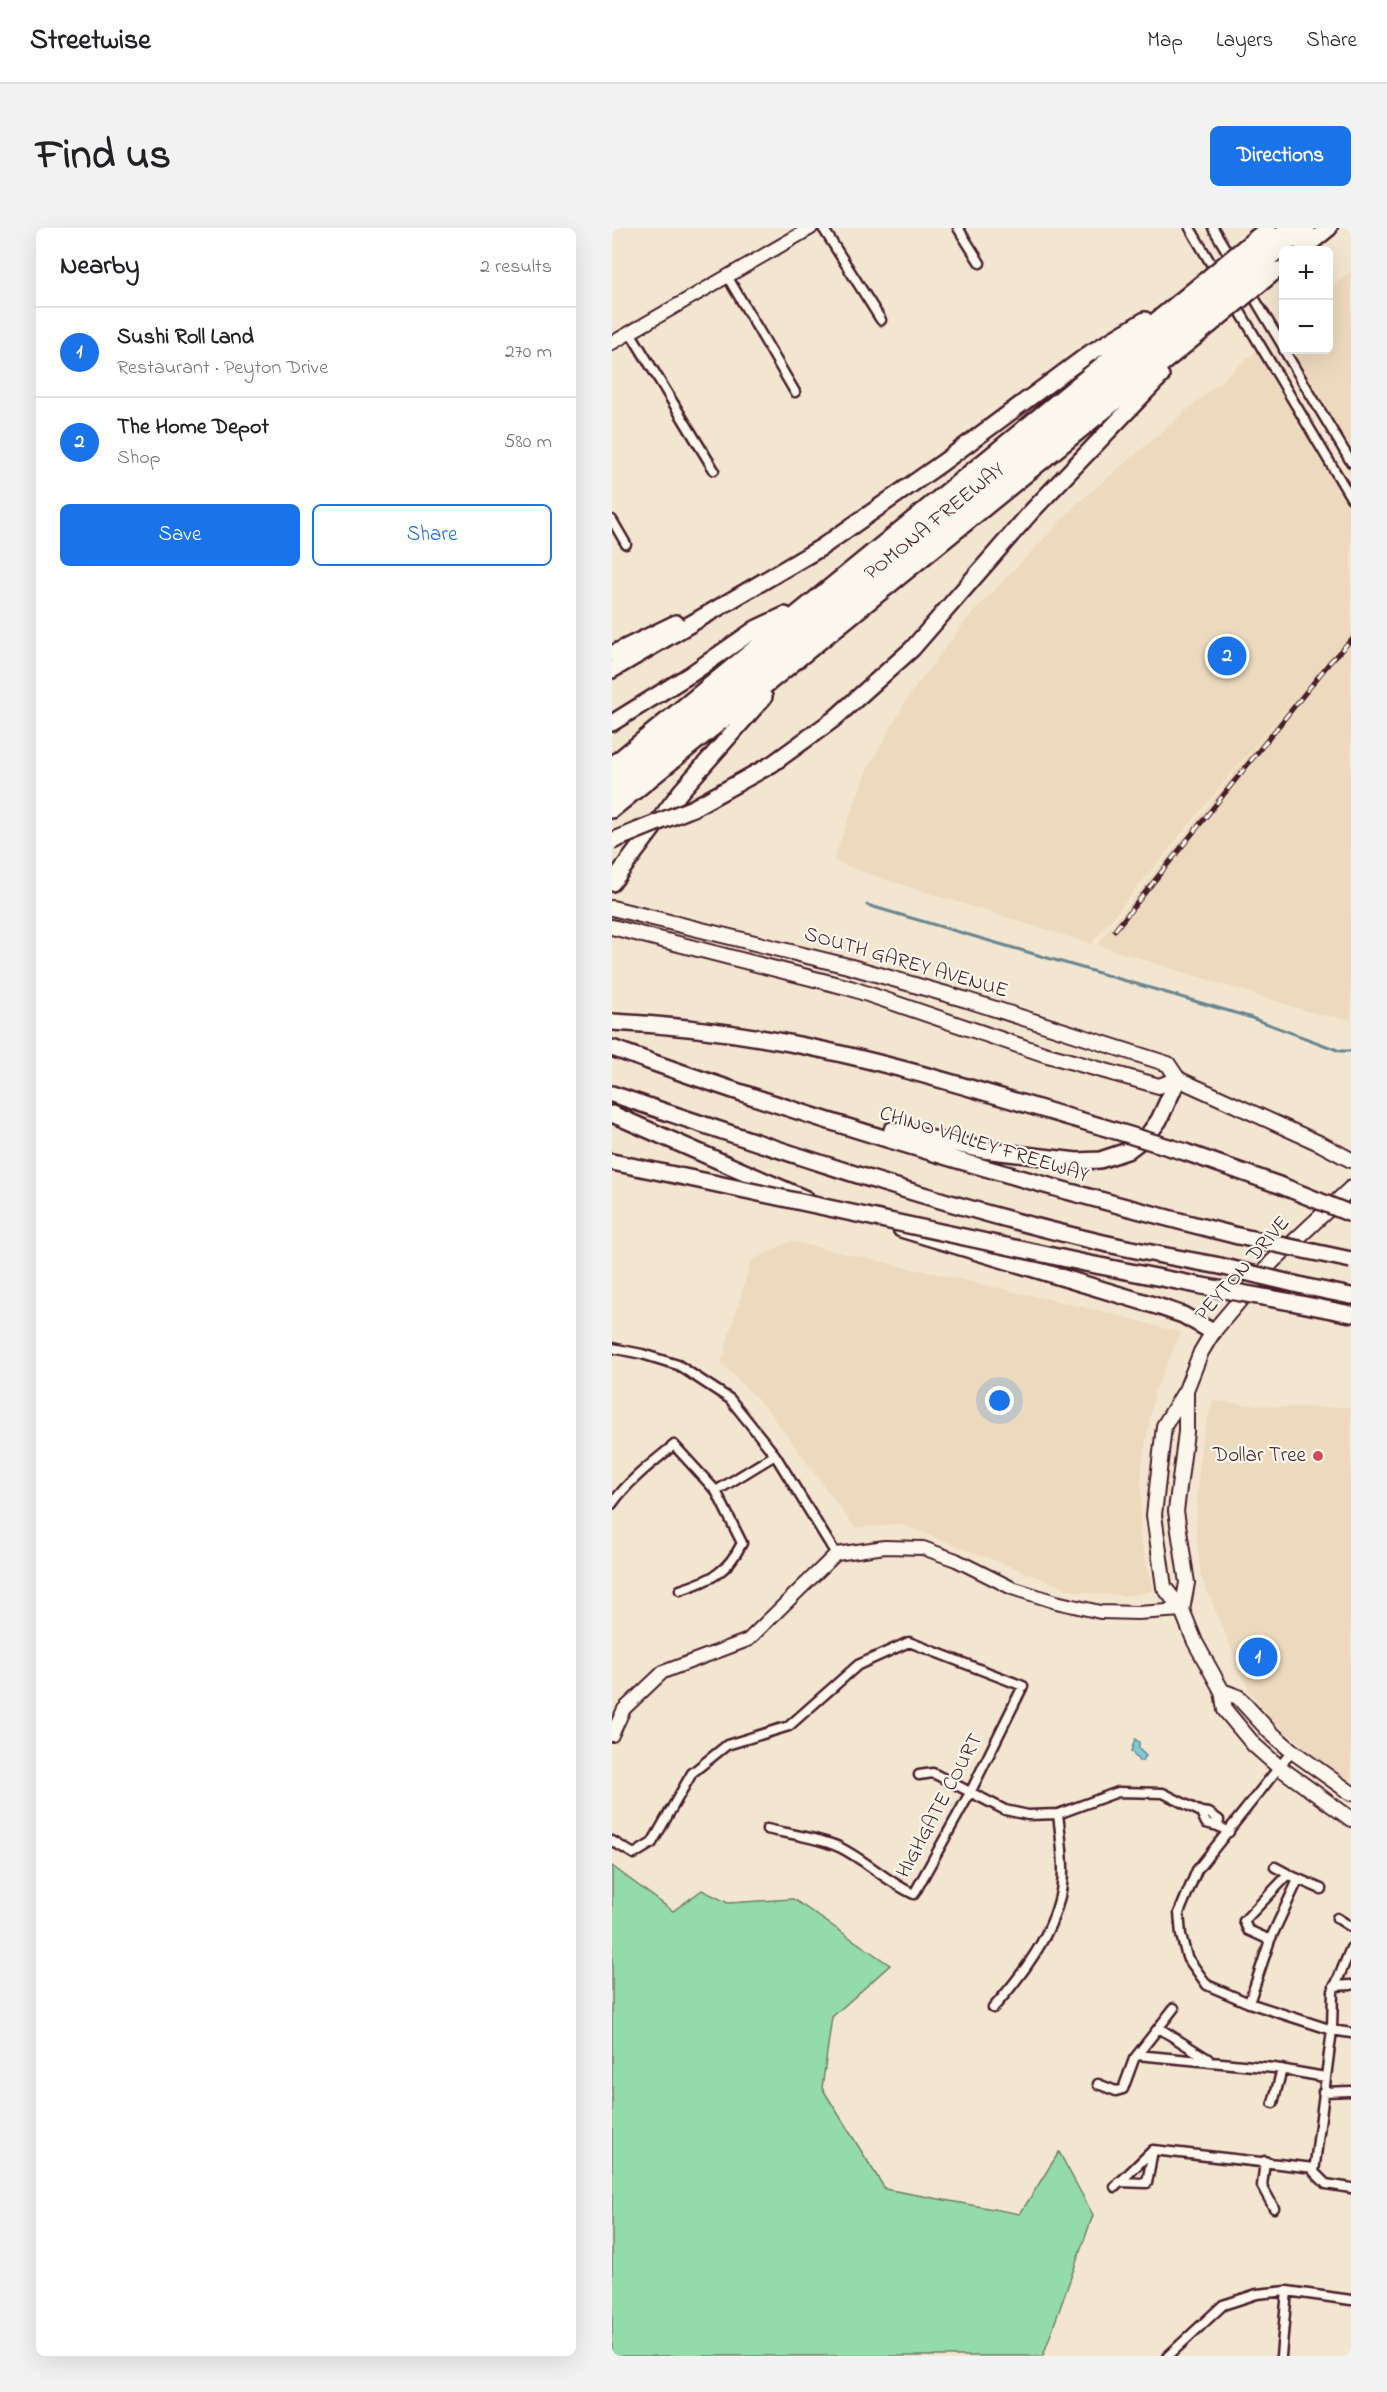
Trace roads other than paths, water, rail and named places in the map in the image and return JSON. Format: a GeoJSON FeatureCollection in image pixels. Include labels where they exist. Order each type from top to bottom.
{"type":"FeatureCollection","features":[{"type":"Feature","properties":{"kind":"highway"},"geometry":{"type":"LineString","coordinates":[[1270,251],[1288,228]]}},
{"type":"Feature","properties":{"kind":"highway"},"geometry":{"type":"LineString","coordinates":[[1270,251],[1307,228]]}},
{"type":"Feature","properties":{"kind":"highway"},"geometry":{"type":"LineString","coordinates":[[1307,246],[1329,228]]}},
{"type":"Feature","properties":{"kind":"highway","name":"POMONA FREEWAY"},"geometry":{"type":"LineString","coordinates":[[612,810],[794,663],[1199,309],[1270,251]]}},
{"type":"Feature","properties":{"kind":"highway","name":"POMONA FREEWAY"},"geometry":{"type":"LineString","coordinates":[[612,765],[804,606],[1199,309],[1270,251]]}},
{"type":"Feature","properties":{"kind":"highway"},"geometry":{"type":"LineString","coordinates":[[612,670],[822,547],[942,463],[1090,353],[1199,309]]}},
{"type":"Feature","properties":{"kind":"highway"},"geometry":{"type":"LineString","coordinates":[[612,841],[701,804],[772,764],[834,719],[912,649],[1064,476],[1199,309]]}},
{"type":"Feature","properties":{"kind":"highway"},"geometry":{"type":"LineString","coordinates":[[612,782],[1199,309]]}},
{"type":"Feature","properties":{"kind":"highway"},"geometry":{"type":"LineString","coordinates":[[612,796],[1199,309]]}},
{"type":"Feature","properties":{"kind":"highway"},"geometry":{"type":"LineString","coordinates":[[612,654],[784,570]]}},
{"type":"Feature","properties":{"kind":"highway"},"geometry":{"type":"LineString","coordinates":[[612,723],[691,674],[757,628],[804,606]]}},
{"type":"Feature","properties":{"kind":"highway"},"geometry":{"type":"LineString","coordinates":[[612,883],[687,783],[794,663]]}},
{"type":"Feature","properties":{"kind":"highway"},"geometry":{"type":"LineString","coordinates":[[612,1022],[763,1038],[823,1050],[909,1072],[1185,1152],[1282,1186],[1351,1214]]}},
{"type":"Feature","properties":{"kind":"highway","name":"CHINO VALLEY FREEWAY"},"geometry":{"type":"LineString","coordinates":[[612,1048],[697,1078],[973,1166],[1238,1236],[1351,1260]]}},
{"type":"Feature","properties":{"kind":"highway"},"geometry":{"type":"LineString","coordinates":[[823,1118],[888,1129],[983,1150],[1077,1161],[1100,1160],[1127,1151],[1149,1135],[1159,1120],[1178,1079]]}},
{"type":"Feature","properties":{"kind":"highway"},"geometry":{"type":"LineString","coordinates":[[612,1095],[980,1211],[1095,1241],[1220,1266],[1351,1296]]}},
{"type":"Feature","properties":{"kind":"highway"},"geometry":{"type":"LineString","coordinates":[[612,1114],[814,1202],[1160,1307],[1183,1315],[1213,1332]]}},
{"type":"Feature","properties":{"kind":"highway"},"geometry":{"type":"LineString","coordinates":[[612,1162],[1085,1263],[1351,1314]]}},
{"type":"Feature","properties":{"kind":"main road","name":"SOUTH GAREY AVENUE"},"geometry":{"type":"LineString","coordinates":[[612,908],[848,966],[1168,1064],[1178,1079],[1322,1144],[1351,1160]]}},
{"type":"Feature","properties":{"kind":"main road","name":"SOUTH GAREY AVENUE"},"geometry":{"type":"LineString","coordinates":[[612,927],[850,988],[1044,1054],[1159,1086],[1178,1079]]}},
{"type":"Feature","properties":{"kind":"main road"},"geometry":{"type":"LineString","coordinates":[[685,946],[732,946],[746,942]]}},
{"type":"Feature","properties":{"kind":"main road","name":"PEYTON DRIVE"},"geometry":{"type":"LineString","coordinates":[[1351,1188],[1272,1262],[1213,1332],[1201,1352],[1186,1390],[1164,1426],[1154,1515],[1164,1587],[1182,1610],[1222,1691],[1226,1710],[1238,1727],[1279,1767],[1351,1819]]}},
{"type":"Feature","properties":{"kind":"main road","name":"PEYTON DRIVE"},"geometry":{"type":"LineString","coordinates":[[1182,1610],[1186,1583],[1176,1511],[1185,1432],[1186,1390]]}},
{"type":"Feature","properties":{"kind":"main road","name":"PEYTON DRIVE"},"geometry":{"type":"LineString","coordinates":[[1222,1691],[1238,1697],[1270,1732],[1292,1751],[1351,1793]]}},
{"type":"Feature","properties":{"kind":"street"},"geometry":{"type":"LineString","coordinates":[[612,343],[811,228]]}},
{"type":"Feature","properties":{"kind":"street"},"geometry":{"type":"LineString","coordinates":[[823,228],[881,320]]}},
{"type":"Feature","properties":{"kind":"street"},"geometry":{"type":"LineString","coordinates":[[958,228],[980,263]]}},
{"type":"Feature","properties":{"kind":"street"},"geometry":{"type":"LineString","coordinates":[[1190,228],[1351,498]]}},
{"type":"Feature","properties":{"kind":"street"},"geometry":{"type":"LineString","coordinates":[[1213,228],[1279,340]]}},
{"type":"Feature","properties":{"kind":"street"},"geometry":{"type":"LineString","coordinates":[[727,276],[795,392]]}},
{"type":"Feature","properties":{"kind":"street"},"geometry":{"type":"LineString","coordinates":[[630,332],[714,470]]}},
{"type":"Feature","properties":{"kind":"street"},"geometry":{"type":"LineString","coordinates":[[1287,354],[1351,462]]}},
{"type":"Feature","properties":{"kind":"street"},"geometry":{"type":"LineString","coordinates":[[612,520],[627,544]]}},
{"type":"Feature","properties":{"kind":"street"},"geometry":{"type":"LineString","coordinates":[[612,1348],[642,1353],[678,1365],[730,1399],[775,1455],[836,1554]]}},
{"type":"Feature","properties":{"kind":"street"},"geometry":{"type":"LineString","coordinates":[[612,1504],[627,1486],[674,1445],[716,1491],[742,1543],[733,1560],[710,1581],[680,1590]]}},
{"type":"Feature","properties":{"kind":"street"},"geometry":{"type":"LineString","coordinates":[[716,1491],[775,1455]]}},
{"type":"Feature","properties":{"kind":"street"},"geometry":{"type":"LineString","coordinates":[[612,1735],[624,1709],[663,1672],[748,1640],[836,1554],[885,1547],[923,1548],[956,1560],[1012,1588],[1056,1602],[1100,1612],[1138,1613],[1182,1610]]}},
{"type":"Feature","properties":{"kind":"street","name":"HIGHGATE COURT"},"geometry":{"type":"LineString","coordinates":[[612,1841],[634,1854],[652,1843],[692,1773],[727,1745],[789,1726],[858,1665],[909,1642],[1023,1686],[971,1791],[914,1894],[896,1886],[838,1846],[767,1829]]}},
{"type":"Feature","properties":{"kind":"street"},"geometry":{"type":"LineString","coordinates":[[1292,1751],[1197,1870],[1179,1913],[1180,1935],[1186,1957],[1207,1985],[1249,2003],[1332,2030],[1351,2033]]}},
{"type":"Feature","properties":{"kind":"street"},"geometry":{"type":"LineString","coordinates":[[919,1774],[933,1773],[1005,1810],[1028,1815],[1058,1814],[1118,1792],[1163,1792],[1201,1812],[1209,1813],[1219,1820],[1218,1826],[1229,1832]]}},
{"type":"Feature","properties":{"kind":"street"},"geometry":{"type":"LineString","coordinates":[[993,2008],[1014,1984],[1038,1950],[1052,1918],[1061,1887],[1063,1869],[1058,1814]]}},
{"type":"Feature","properties":{"kind":"street"},"geometry":{"type":"LineString","coordinates":[[1275,1867],[1321,1889]]}},
{"type":"Feature","properties":{"kind":"street"},"geometry":{"type":"LineString","coordinates":[[1249,2003],[1270,1940],[1297,1882],[1293,1876]]}},
{"type":"Feature","properties":{"kind":"street"},"geometry":{"type":"LineString","coordinates":[[1270,1940],[1248,1930],[1244,1921],[1286,1877],[1293,1876]]}},
{"type":"Feature","properties":{"kind":"street"},"geometry":{"type":"LineString","coordinates":[[1337,1918],[1351,1927]]}},
{"type":"Feature","properties":{"kind":"street"},"geometry":{"type":"LineString","coordinates":[[1314,2170],[1332,2030],[1334,1986],[1351,1948]]}},
{"type":"Feature","properties":{"kind":"street"},"geometry":{"type":"LineString","coordinates":[[1334,1986],[1351,1985]]}},
{"type":"Feature","properties":{"kind":"street"},"geometry":{"type":"LineString","coordinates":[[1098,2085],[1116,2091],[1122,2089],[1137,2055],[1174,2008]]}},
{"type":"Feature","properties":{"kind":"street"},"geometry":{"type":"LineString","coordinates":[[1159,2028],[1211,2061]]}},
{"type":"Feature","properties":{"kind":"street"},"geometry":{"type":"LineString","coordinates":[[1137,2055],[1282,2069],[1325,2077]]}},
{"type":"Feature","properties":{"kind":"street"},"geometry":{"type":"LineString","coordinates":[[1273,2103],[1282,2069]]}},
{"type":"Feature","properties":{"kind":"street"},"geometry":{"type":"LineString","coordinates":[[1323,2092],[1351,2093]]}},
{"type":"Feature","properties":{"kind":"street"},"geometry":{"type":"LineString","coordinates":[[1153,2150],[1147,2183],[1117,2185],[1153,2150],[1265,2161],[1314,2170],[1326,2184],[1351,2188]]}},
{"type":"Feature","properties":{"kind":"street"},"geometry":{"type":"LineString","coordinates":[[1265,2161],[1263,2186],[1274,2208]]}},
{"type":"Feature","properties":{"kind":"street"},"geometry":{"type":"LineString","coordinates":[[1168,2356],[1223,2305],[1257,2294],[1287,2291],[1351,2300]]}},
{"type":"Feature","properties":{"kind":"street"},"geometry":{"type":"LineString","coordinates":[[1281,2356],[1287,2291]]}},
{"type":"Feature","properties":{"kind":"water"},"geometry":{"type":"Polygon","coordinates":[[[1135,1739],[1139,1742],[1139,1749],[1146,1756],[1142,1761],[1139,1761],[1131,1751],[1135,1739]]]}},
{"type":"Feature","properties":{"kind":"waterway"},"geometry":{"type":"LineString","coordinates":[[867,905],[1249,1017],[1340,1051],[1351,1051]]}},
{"type":"Feature","properties":{"kind":"railway"},"geometry":{"type":"LineString","coordinates":[[1115,930],[1330,662],[1351,640]]}},
{"type":"Feature","properties":{"kind":"place","name":"The Home Depot"},"geometry":{"type":"Point","coordinates":[1227,656]}},
{"type":"Feature","properties":{"kind":"place","name":"Dollar Tree"},"geometry":{"type":"Point","coordinates":[1318,1456]}},
{"type":"Feature","properties":{"kind":"place","name":"Sushi Roll Land"},"geometry":{"type":"Point","coordinates":[1258,1657]}}]}
